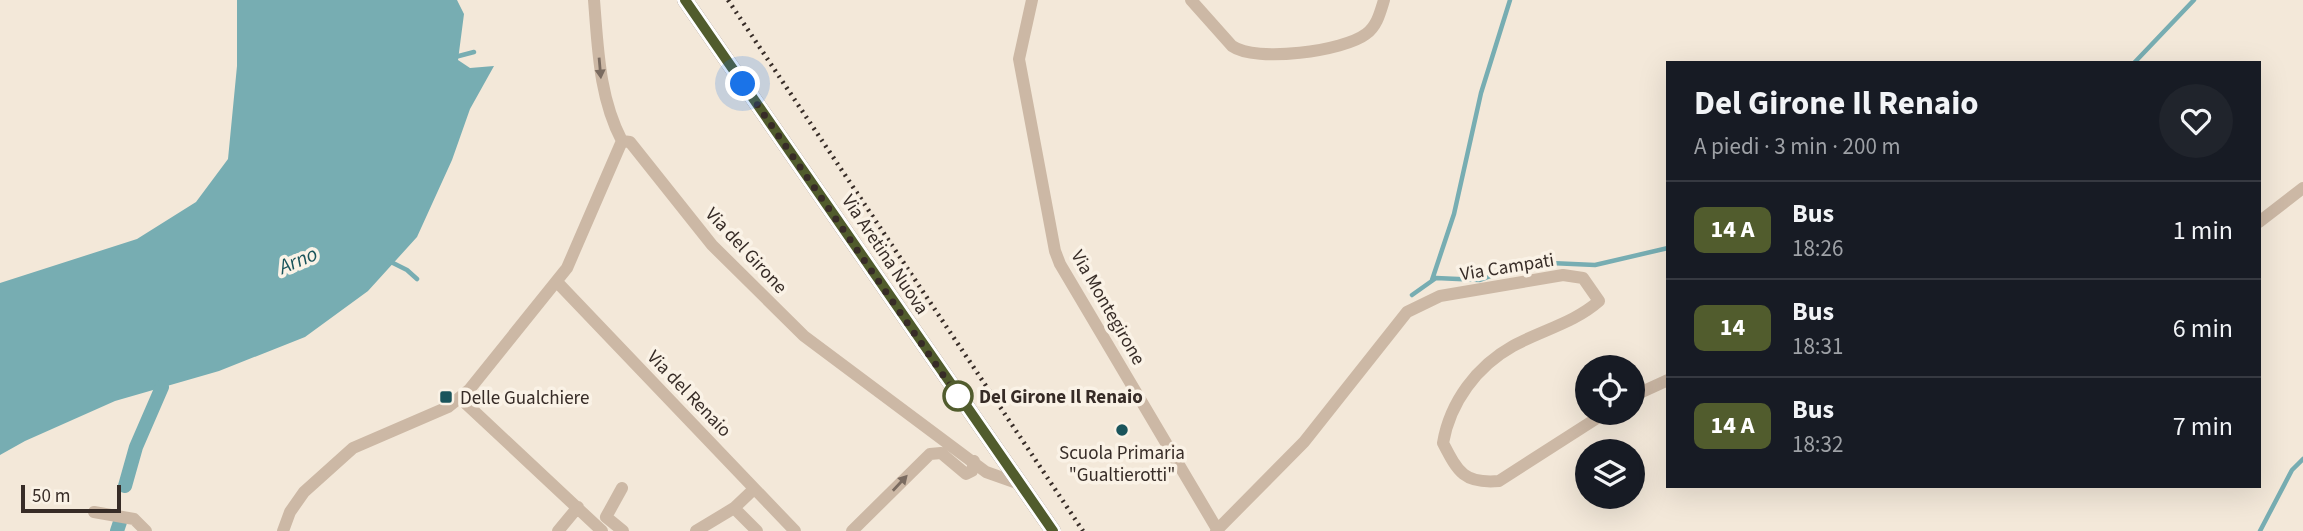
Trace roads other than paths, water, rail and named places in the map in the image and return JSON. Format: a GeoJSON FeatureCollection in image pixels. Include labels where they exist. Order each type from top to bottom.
{"type":"FeatureCollection","features":[{"type":"Feature","properties":{"kind":"main road","name":"Via Aretina Nuova"},"geometry":{"type":"LineString","coordinates":[[685,0],[1053,531]]}},
{"type":"Feature","properties":{"kind":"street","name":"Via del Girone"},"geometry":{"type":"LineString","coordinates":[[594,0],[604,97],[622,141],[629,142],[649,163],[721,255],[804,336],[842,367],[995,476],[1020,484]]}},
{"type":"Feature","properties":{"kind":"street","name":"Via Montegirone"},"geometry":{"type":"LineString","coordinates":[[1032,0],[1019,59],[1055,251],[1216,530]]}},
{"type":"Feature","properties":{"kind":"street"},"geometry":{"type":"LineString","coordinates":[[1191,0],[1232,46],[1240,52],[1260,56],[1286,55],[1364,36],[1374,27],[1384,0]]}},
{"type":"Feature","properties":{"kind":"street"},"geometry":{"type":"LineString","coordinates":[[283,531],[290,512],[304,492],[354,448],[461,399],[557,282],[578,249],[594,200],[622,141]]}},
{"type":"Feature","properties":{"kind":"street"},"geometry":{"type":"LineString","coordinates":[[2261,220],[2303,188]]}},
{"type":"Feature","properties":{"kind":"street","name":"Via Campati"},"geometry":{"type":"LineString","coordinates":[[1216,530],[1304,442],[1407,312],[1440,296],[1563,275],[1583,278],[1599,301],[1576,318],[1513,346],[1471,380],[1453,409],[1443,443],[1465,477],[1479,483],[1499,481],[1586,425]]}},
{"type":"Feature","properties":{"kind":"street","name":"Via del Renaio"},"geometry":{"type":"LineString","coordinates":[[557,282],[795,531]]}},
{"type":"Feature","properties":{"kind":"street"},"geometry":{"type":"LineString","coordinates":[[1645,391],[1666,381]]}},
{"type":"Feature","properties":{"kind":"street"},"geometry":{"type":"LineString","coordinates":[[461,399],[602,531]]}},
{"type":"Feature","properties":{"kind":"street"},"geometry":{"type":"LineString","coordinates":[[852,531],[930,453],[941,453],[966,474],[972,471],[974,461],[993,447]]}},
{"type":"Feature","properties":{"kind":"street"},"geometry":{"type":"LineString","coordinates":[[622,488],[606,517],[623,531]]}},
{"type":"Feature","properties":{"kind":"street"},"geometry":{"type":"LineString","coordinates":[[696,531],[734,508],[754,489]]}},
{"type":"Feature","properties":{"kind":"street"},"geometry":{"type":"LineString","coordinates":[[558,531],[578,507]]}},
{"type":"Feature","properties":{"kind":"street"},"geometry":{"type":"LineString","coordinates":[[734,508],[757,531]]}},
{"type":"Feature","properties":{"kind":"street"},"geometry":{"type":"LineString","coordinates":[[94,512],[134,519],[146,531]]}},
{"type":"Feature","properties":{"kind":"water","name":"Arno"},"geometry":{"type":"Polygon","coordinates":[[[237,0],[457,0],[464,14],[458,60],[470,68],[494,66],[470,109],[452,160],[417,237],[368,291],[305,337],[219,371],[115,401],[0,455],[0,283],[137,239],[196,202],[228,159],[237,66],[237,0]]]}},
{"type":"Feature","properties":{"kind":"waterway"},"geometry":{"type":"LineString","coordinates":[[1432,280],[1454,214],[1481,93],[1510,0]]}},
{"type":"Feature","properties":{"kind":"waterway"},"geometry":{"type":"LineString","coordinates":[[2136,61],[2194,0]]}},
{"type":"Feature","properties":{"kind":"waterway"},"geometry":{"type":"LineString","coordinates":[[455,57],[474,52]]}},
{"type":"Feature","properties":{"kind":"waterway"},"geometry":{"type":"LineString","coordinates":[[1412,295],[1436,278],[1480,280],[1528,262],[1595,265],[1666,248]]}},
{"type":"Feature","properties":{"kind":"waterway"},"geometry":{"type":"LineString","coordinates":[[389,261],[407,270],[417,279]]}},
{"type":"Feature","properties":{"kind":"waterway"},"geometry":{"type":"LineString","coordinates":[[125,486],[136,447],[162,387]]}},
{"type":"Feature","properties":{"kind":"waterway"},"geometry":{"type":"LineString","coordinates":[[2260,531],[2292,470],[2303,459]]}},
{"type":"Feature","properties":{"kind":"waterway"},"geometry":{"type":"LineString","coordinates":[[117,531],[120,522]]}},
{"type":"Feature","properties":{"kind":"railway"},"geometry":{"type":"LineString","coordinates":[[728,0],[1083,531]]}},
{"type":"Feature","properties":{"kind":"place","name":"Del Girone Il Renaio"},"geometry":{"type":"Point","coordinates":[958,396]}},
{"type":"Feature","properties":{"kind":"place","name":"Delle Gualchiere"},"geometry":{"type":"Point","coordinates":[446,397]}},
{"type":"Feature","properties":{"kind":"place","name":"Scuola Primaria \"Gualtierotti\""},"geometry":{"type":"Point","coordinates":[1122,430]}}]}
